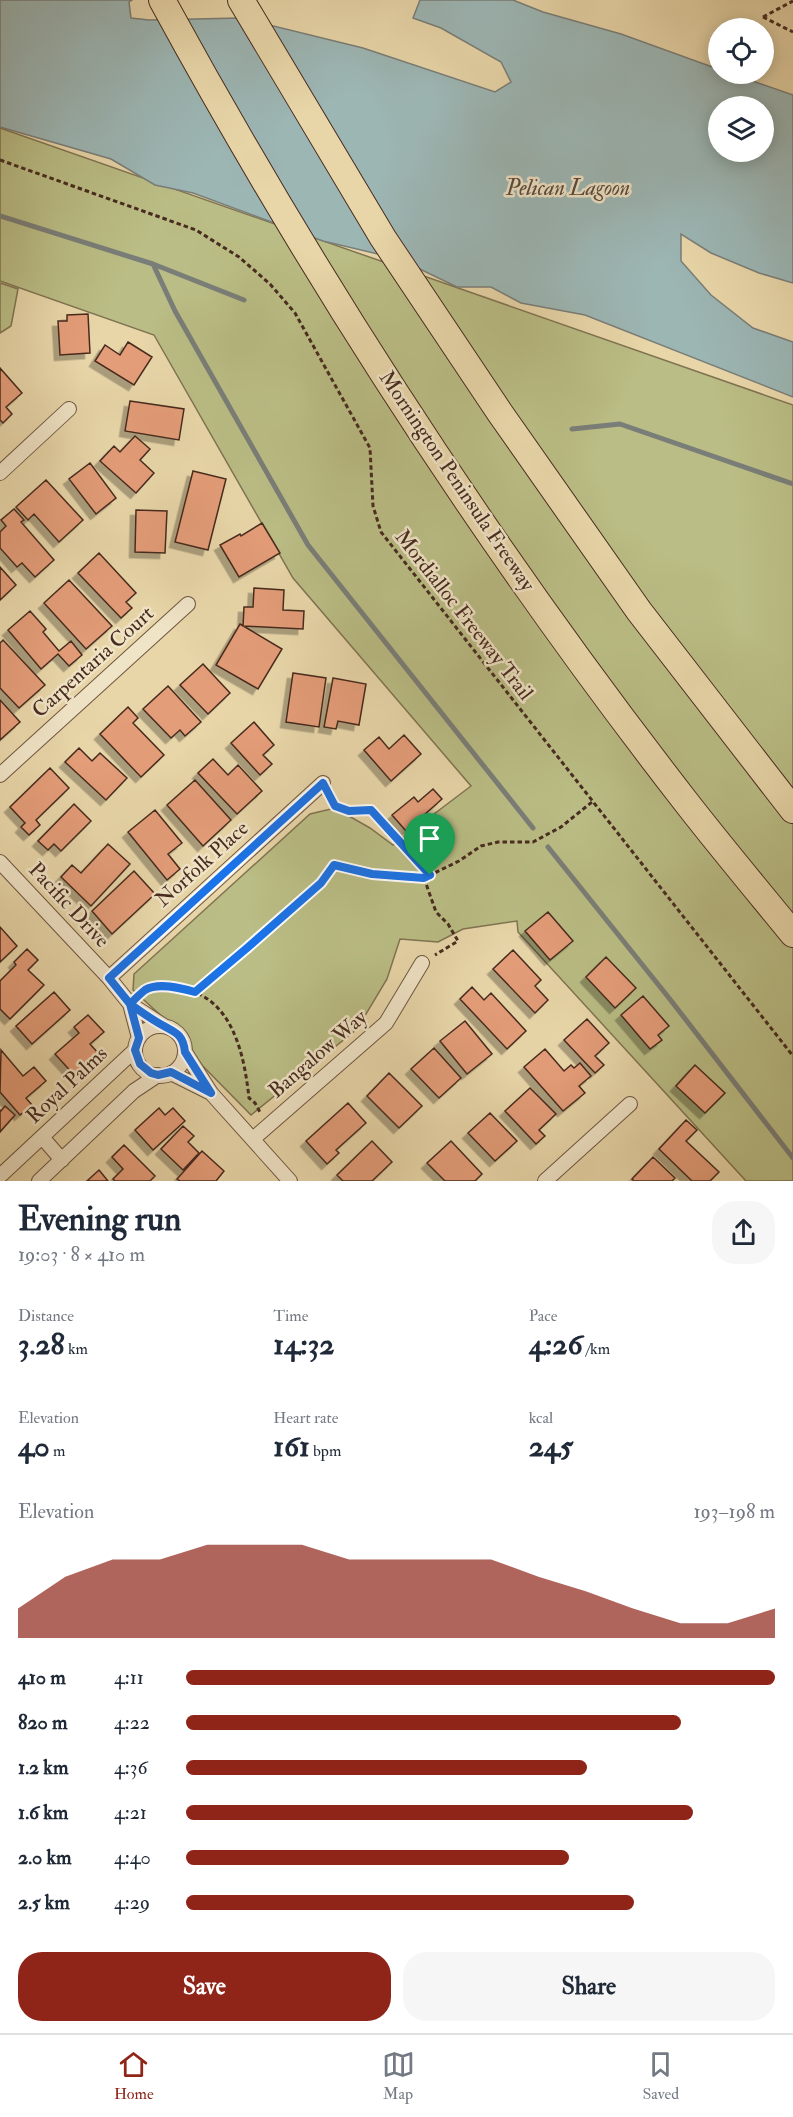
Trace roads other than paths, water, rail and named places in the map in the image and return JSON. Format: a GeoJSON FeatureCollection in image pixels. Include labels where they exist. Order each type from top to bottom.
{"type":"FeatureCollection","features":[{"type":"Feature","properties":{"kind":"highway","name":"Mornington Peninsula Freeway"},"geometry":{"type":"LineString","coordinates":[[162,0],[342,310],[488,531],[686,802],[793,934]]}},
{"type":"Feature","properties":{"kind":"highway"},"geometry":{"type":"LineString","coordinates":[[241,0],[383,238],[553,492],[639,611],[793,810]]}},
{"type":"Feature","properties":{"kind":"street"},"geometry":{"type":"LineString","coordinates":[[0,472],[69,409]]}},
{"type":"Feature","properties":{"kind":"street","name":"Carpentaria Court"},"geometry":{"type":"LineString","coordinates":[[0,775],[189,604]]}},
{"type":"Feature","properties":{"kind":"street","name":"Norfolk Place"},"geometry":{"type":"LineString","coordinates":[[109,978],[323,783]]}},
{"type":"Feature","properties":{"kind":"street","name":"Pacific Drive"},"geometry":{"type":"LineString","coordinates":[[2,868],[109,978],[130,1004],[164,1026]]}},
{"type":"Feature","properties":{"kind":"street","name":"Bangalow Way"},"geometry":{"type":"LineString","coordinates":[[253,1139],[386,1023],[422,963]]}},
{"type":"Feature","properties":{"kind":"street","name":"Pacific Drive"},"geometry":{"type":"LineString","coordinates":[[130,1004],[137,1044]]}},
{"type":"Feature","properties":{"kind":"street"},"geometry":{"type":"LineString","coordinates":[[39,1181],[134,1091],[165,1074],[178,1068],[185,1052],[177,1032],[164,1026],[149,1028],[137,1044],[140,1064],[144,1070],[165,1074],[211,1093]]}},
{"type":"Feature","properties":{"kind":"street","name":"Royal Palms"},"geometry":{"type":"LineString","coordinates":[[0,1176],[137,1044]]}},
{"type":"Feature","properties":{"kind":"street"},"geometry":{"type":"LineString","coordinates":[[185,1052],[211,1093],[290,1181]]}},
{"type":"Feature","properties":{"kind":"street"},"geometry":{"type":"LineString","coordinates":[[545,1181],[630,1104]]}},
{"type":"Feature","properties":{"kind":"street"},"geometry":{"type":"LineString","coordinates":[[42,1137],[62,1160]]}},
{"type":"Feature","properties":{"kind":"water","name":"Pelican Lagoon"},"geometry":{"type":"Polygon","coordinates":[[[0,0],[132,0],[129,2],[131,18],[149,20],[241,18],[363,48],[495,92],[511,82],[501,62],[441,28],[413,18],[420,0],[513,0],[543,12],[621,34],[708,65],[708,84],[761,84],[793,95],[793,283],[759,273],[711,253],[681,234],[681,261],[711,295],[753,328],[793,342],[793,397],[585,315],[521,303],[491,287],[457,287],[399,259],[323,241],[193,193],[155,185],[111,159],[0,127],[0,0]]]}},
{"type":"Feature","properties":{"kind":"waterway"},"geometry":{"type":"LineString","coordinates":[[0,216],[153,264],[244,300]]}},
{"type":"Feature","properties":{"kind":"waterway"},"geometry":{"type":"LineString","coordinates":[[153,264],[175,311],[308,545],[533,828]]}},
{"type":"Feature","properties":{"kind":"waterway"},"geometry":{"type":"LineString","coordinates":[[572,429],[620,424],[793,484]]}},
{"type":"Feature","properties":{"kind":"waterway"},"geometry":{"type":"LineString","coordinates":[[548,847],[793,1158]]}}]}
